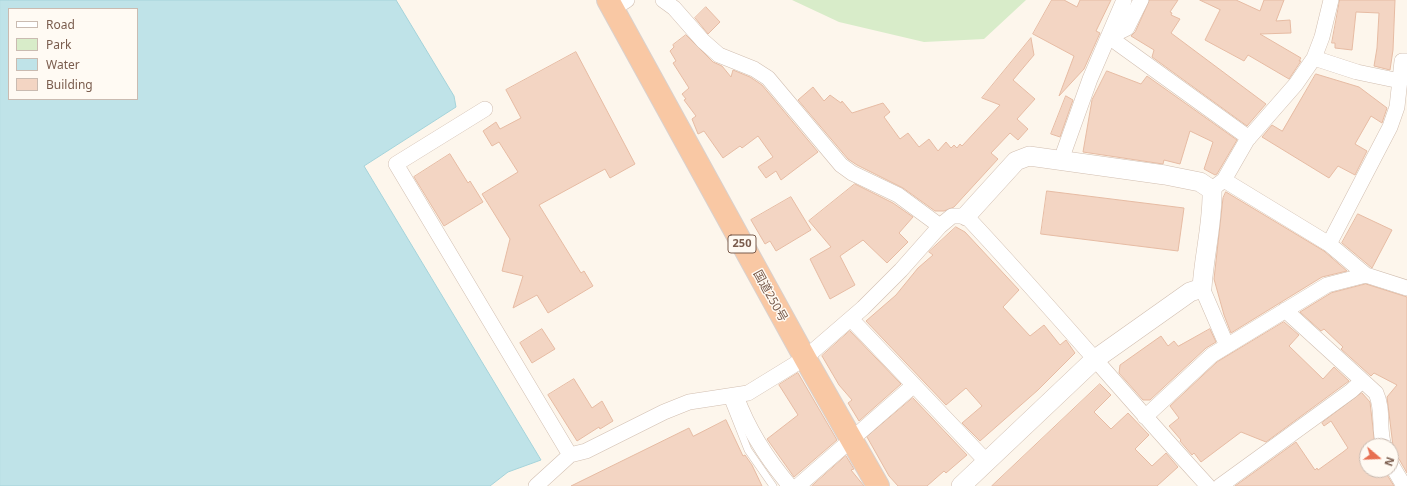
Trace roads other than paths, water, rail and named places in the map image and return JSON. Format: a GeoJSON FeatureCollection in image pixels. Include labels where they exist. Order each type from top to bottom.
{"type":"FeatureCollection","features":[{"type":"Feature","properties":{"kind":"highway","name":"国道250号"},"geometry":{"type":"LineString","coordinates":[[616,3],[804,358],[878,486]]}},
{"type":"Feature","properties":{"kind":"street"},"geometry":{"type":"LineString","coordinates":[[663,0],[674,8],[703,41],[719,55],[754,69],[768,78],[840,165],[852,173],[898,195],[940,226]]}},
{"type":"Feature","properties":{"kind":"street"},"geometry":{"type":"LineString","coordinates":[[1061,160],[1090,79],[1124,0]]}},
{"type":"Feature","properties":{"kind":"street"},"geometry":{"type":"LineString","coordinates":[[1109,37],[1127,28],[1141,0]]}},
{"type":"Feature","properties":{"kind":"street"},"geometry":{"type":"LineString","coordinates":[[1227,346],[1202,288],[1203,263],[1212,203],[1218,185],[1249,138],[1296,84],[1314,58],[1322,36],[1331,0]]}},
{"type":"Feature","properties":{"kind":"street"},"geometry":{"type":"LineString","coordinates":[[1109,37],[1249,138]]}},
{"type":"Feature","properties":{"kind":"street"},"geometry":{"type":"LineString","coordinates":[[1314,58],[1357,72],[1400,81]]}},
{"type":"Feature","properties":{"kind":"street"},"geometry":{"type":"LineString","coordinates":[[1329,244],[1390,127],[1397,107],[1402,61],[1407,60]]}},
{"type":"Feature","properties":{"kind":"street"},"geometry":{"type":"LineString","coordinates":[[485,109],[396,164],[570,455]]}},
{"type":"Feature","properties":{"kind":"street"},"geometry":{"type":"LineString","coordinates":[[966,216],[1016,161],[1028,156],[1165,175],[1218,185],[1329,244],[1366,275],[1407,288]]}},
{"type":"Feature","properties":{"kind":"street"},"geometry":{"type":"LineString","coordinates":[[536,486],[570,455],[586,451],[664,412],[689,402],[731,397],[748,393],[804,358],[851,318],[901,270],[940,226],[952,216],[966,216],[1022,276],[1145,418],[1208,486]]}},
{"type":"Feature","properties":{"kind":"street"},"geometry":{"type":"LineString","coordinates":[[1145,418],[1212,355],[1327,285],[1366,275]]}},
{"type":"Feature","properties":{"kind":"street"},"geometry":{"type":"LineString","coordinates":[[962,486],[1094,360],[1190,292],[1202,288]]}},
{"type":"Feature","properties":{"kind":"street"},"geometry":{"type":"LineString","coordinates":[[1285,310],[1376,393],[1381,404],[1381,438]]}},
{"type":"Feature","properties":{"kind":"street"},"geometry":{"type":"LineString","coordinates":[[851,318],[987,462]]}},
{"type":"Feature","properties":{"kind":"street"},"geometry":{"type":"LineString","coordinates":[[1220,486],[1351,391],[1362,380]]}},
{"type":"Feature","properties":{"kind":"street"},"geometry":{"type":"LineString","coordinates":[[798,486],[914,385]]}},
{"type":"Feature","properties":{"kind":"street"},"geometry":{"type":"LineString","coordinates":[[731,397],[750,430],[790,486]]}},
{"type":"Feature","properties":{"kind":"lane"},"geometry":{"type":"LineString","coordinates":[[731,397],[748,450],[773,486]]}},
{"type":"Feature","properties":{"kind":"water"},"geometry":{"type":"Polygon","coordinates":[[[0,0],[396,0],[454,96],[456,107],[364,166],[541,460],[508,472],[490,486],[0,486],[0,0]]]}}]}
